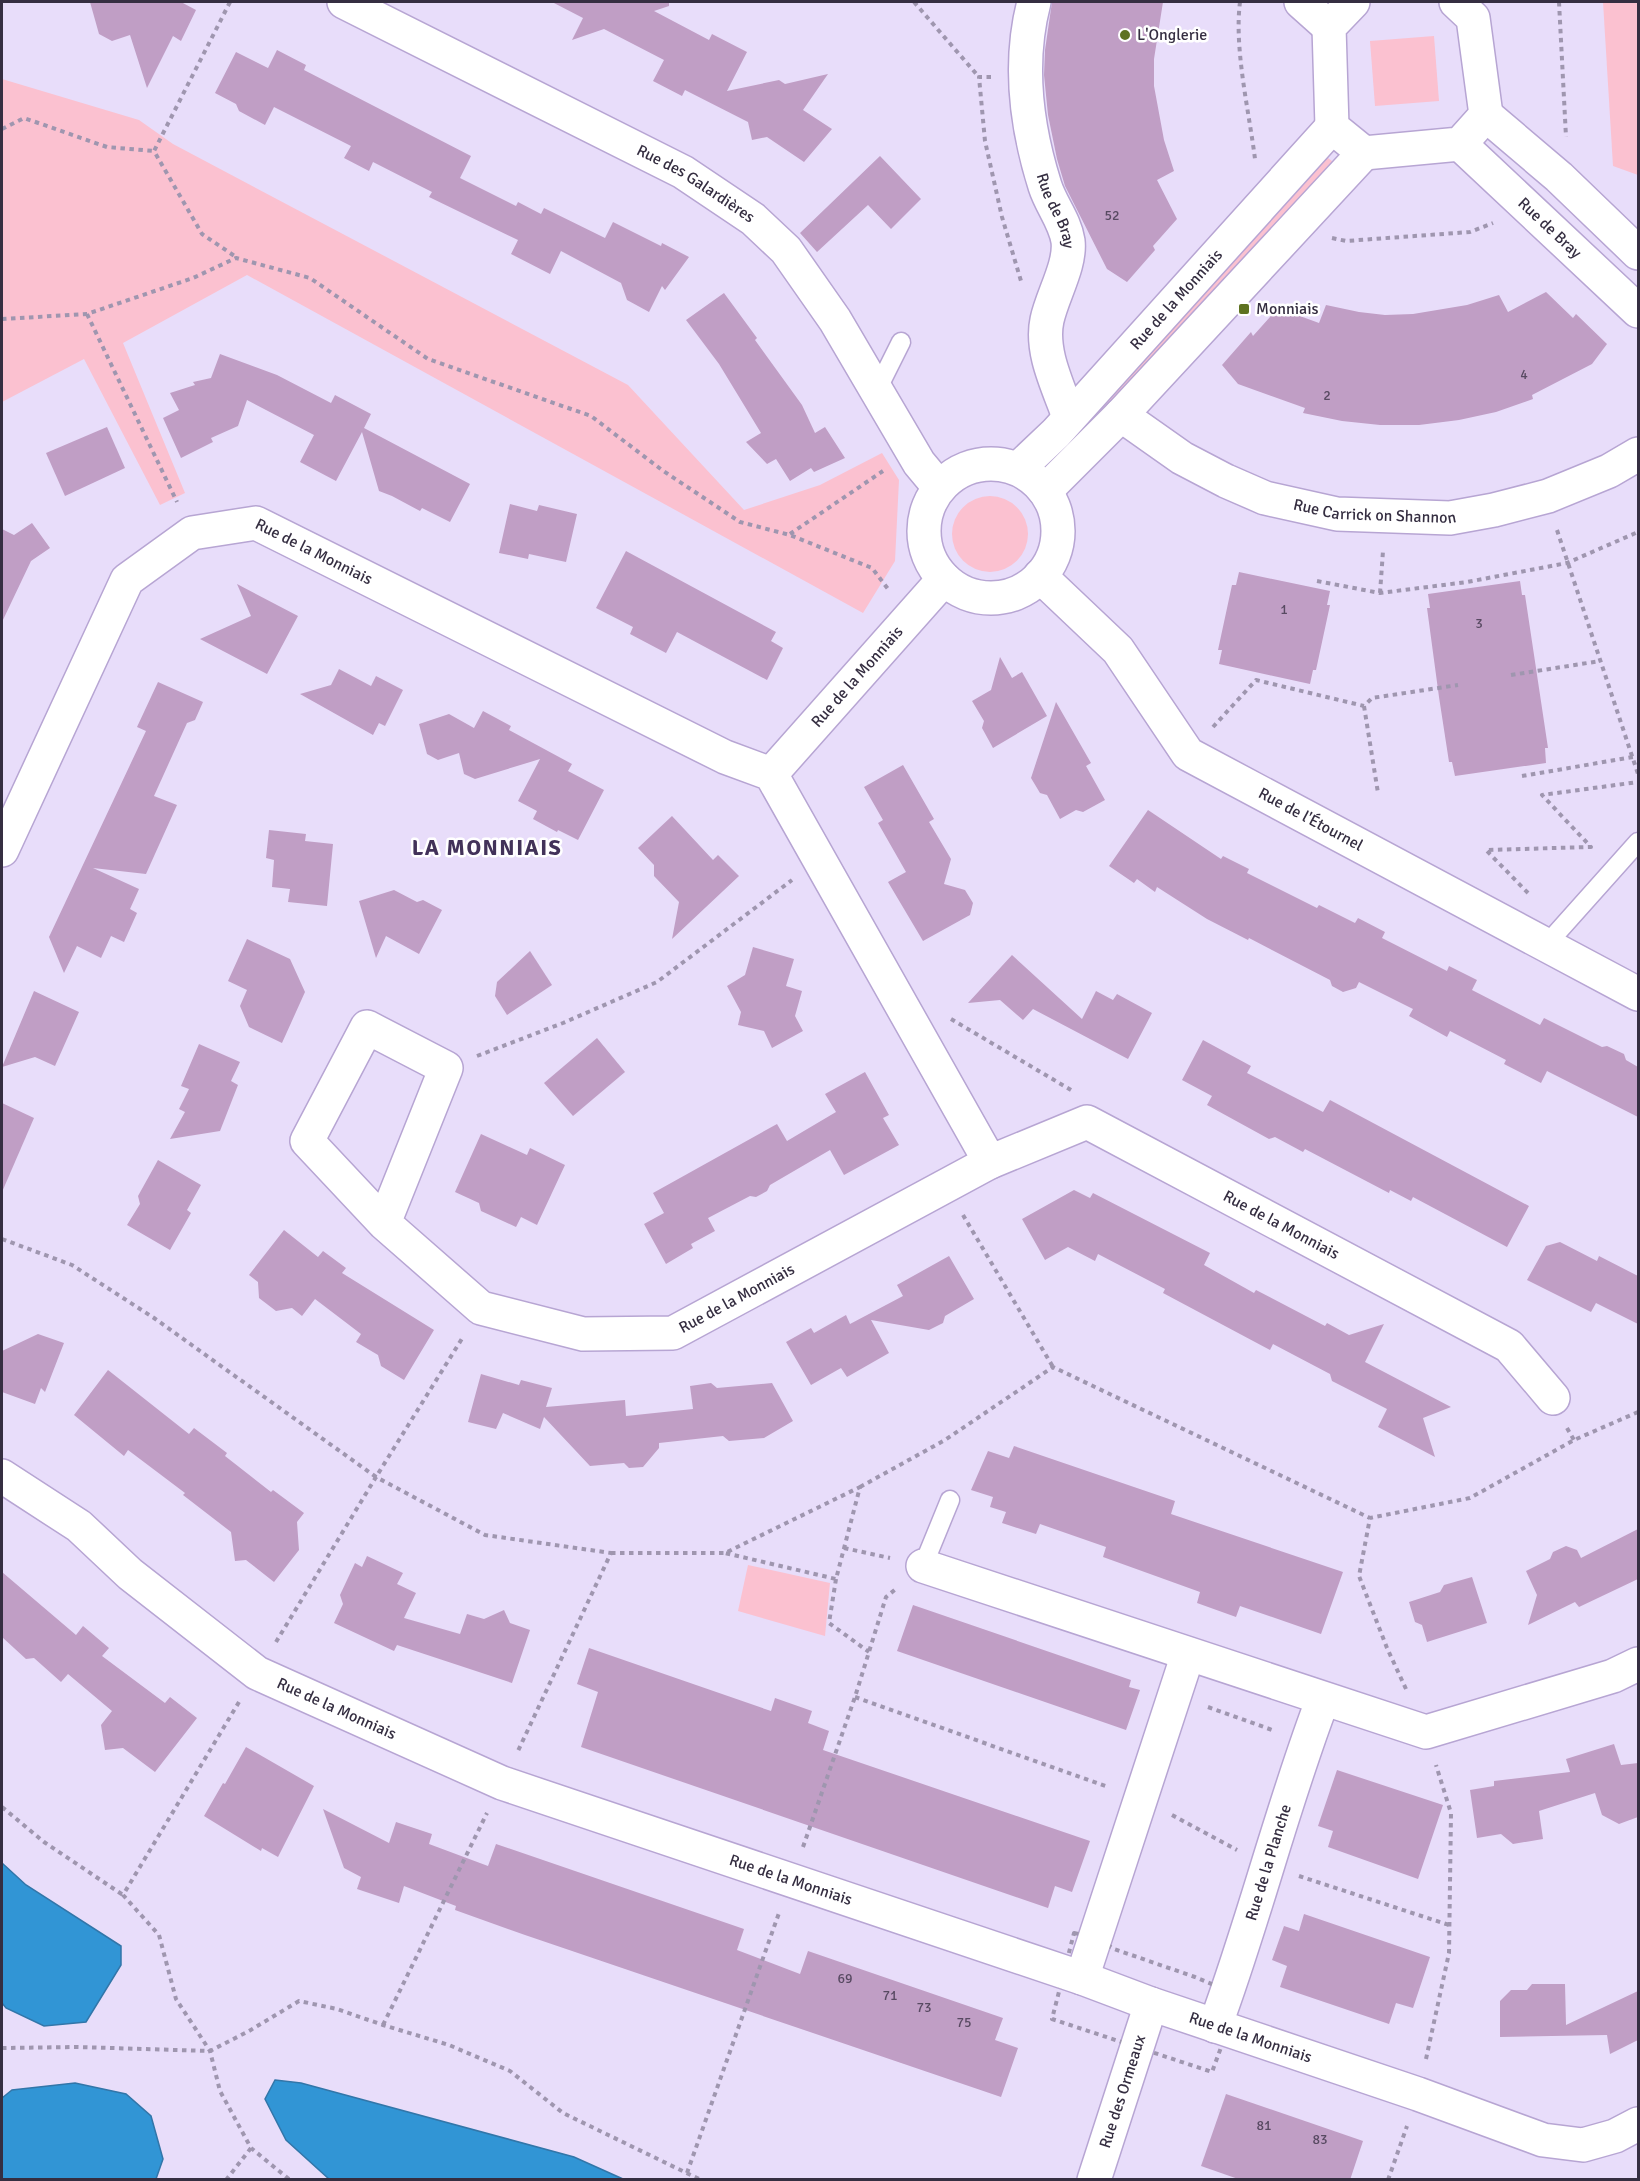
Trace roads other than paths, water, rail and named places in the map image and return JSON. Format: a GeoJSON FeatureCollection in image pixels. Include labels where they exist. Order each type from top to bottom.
{"type":"FeatureCollection","features":[{"type":"Feature","properties":{"kind":"street","name":"Rue des Galardières"},"geometry":{"type":"LineString","coordinates":[[344,2],[683,172],[753,219],[786,250],[835,320],[919,463],[939,487]]}},
{"type":"Feature","properties":{"kind":"street","name":"Rue de Bray"},"geometry":{"type":"LineString","coordinates":[[1034,2],[1025,48],[1024,79],[1030,129],[1046,188],[1068,241],[1067,256],[1046,321],[1045,335],[1054,374],[1069,417]]}},
{"type":"Feature","properties":{"kind":"street"},"geometry":{"type":"LineString","coordinates":[[1301,2],[1329,27]]}},
{"type":"Feature","properties":{"kind":"street"},"geometry":{"type":"LineString","coordinates":[[1353,2],[1329,27],[1332,127],[1364,153]]}},
{"type":"Feature","properties":{"kind":"street"},"geometry":{"type":"LineString","coordinates":[[1473,7],[1486,115],[1559,177],[1638,253]]}},
{"type":"Feature","properties":{"kind":"street"},"geometry":{"type":"LineString","coordinates":[[1045,491],[1121,415],[1364,153],[1460,144],[1486,115]]}},
{"type":"Feature","properties":{"kind":"street","name":"Rue de la Monniais"},"geometry":{"type":"LineString","coordinates":[[1018,470],[1056,433],[1332,127]]}},
{"type":"Feature","properties":{"kind":"street","name":"Rue de Bray"},"geometry":{"type":"LineString","coordinates":[[1460,144],[1638,311]]}},
{"type":"Feature","properties":{"kind":"street","name":"Rue Carrick on Shannon"},"geometry":{"type":"LineString","coordinates":[[1121,415],[1182,458],[1226,481],[1265,498],[1337,514],[1450,518],[1494,510],[1548,496],[1609,471],[1638,454]]}},
{"type":"Feature","properties":{"kind":"street"},"geometry":{"type":"LineString","coordinates":[[997,464],[1018,470],[1033,478],[1045,491],[1055,512],[1058,535],[1052,557],[1040,576],[1019,592],[993,598],[967,594],[944,579],[930,559],[924,534],[927,509],[939,487],[955,473],[975,465],[997,464]]}},
{"type":"Feature","properties":{"kind":"street","name":"Rue de la Monniais"},"geometry":{"type":"LineString","coordinates":[[2,850],[127,580],[192,533],[256,523],[725,757],[771,774],[944,579]]}},
{"type":"Feature","properties":{"kind":"street","name":"Rue de l'Étournel"},"geometry":{"type":"LineString","coordinates":[[1040,576],[1118,650],[1188,754],[1554,936],[1638,994]]}},
{"type":"Feature","properties":{"kind":"street"},"geometry":{"type":"LineString","coordinates":[[771,774],[990,1162]]}},
{"type":"Feature","properties":{"kind":"street","name":"Rue de la Monniais"},"geometry":{"type":"LineString","coordinates":[[384,1223],[446,1068],[367,1027],[307,1141],[384,1223],[481,1308],[583,1334],[673,1333],[990,1162],[1087,1122],[1509,1346],[1553,1398]]}},
{"type":"Feature","properties":{"kind":"street","name":"Rue de la Monniais"},"geometry":{"type":"LineString","coordinates":[[2,1476],[79,1526],[130,1574],[257,1673],[502,1783],[1082,1978],[1151,2004],[1418,2094],[1543,2140],[1583,2145],[1615,2136],[1638,2124]]}},
{"type":"Feature","properties":{"kind":"street"},"geometry":{"type":"LineString","coordinates":[[922,1566],[1426,1732],[1613,1676],[1638,1664]]}},
{"type":"Feature","properties":{"kind":"street"},"geometry":{"type":"LineString","coordinates":[[1082,1978],[1188,1654]]}},
{"type":"Feature","properties":{"kind":"street","name":"Rue de la Planche"},"geometry":{"type":"LineString","coordinates":[[1215,2025],[1265,1878],[1306,1742],[1323,1699]]}},
{"type":"Feature","properties":{"kind":"street","name":"Rue des Ormeaux"},"geometry":{"type":"LineString","coordinates":[[1094,2180],[1151,2004]]}},
{"type":"Feature","properties":{"kind":"lane"},"geometry":{"type":"LineString","coordinates":[[876,392],[901,342]]}},
{"type":"Feature","properties":{"kind":"lane"},"geometry":{"type":"LineString","coordinates":[[1554,936],[1638,842]]}},
{"type":"Feature","properties":{"kind":"lane"},"geometry":{"type":"LineString","coordinates":[[922,1566],[950,1500]]}},
{"type":"Feature","properties":{"kind":"water"},"geometry":{"type":"Polygon","coordinates":[[[2,1863],[26,1885],[121,1946],[121,1965],[86,2022],[44,2026],[6,2008],[2,2003],[2,1863]]]}},
{"type":"Feature","properties":{"kind":"water"},"geometry":{"type":"Polygon","coordinates":[[[275,2080],[301,2083],[574,2157],[623,2179],[329,2179],[286,2140],[265,2099],[275,2080]]]}},
{"type":"Feature","properties":{"kind":"water"},"geometry":{"type":"Polygon","coordinates":[[[75,2083],[126,2094],[151,2116],[163,2159],[156,2179],[2,2179],[2,2098],[12,2090],[75,2083]]]}},
{"type":"Feature","properties":{"kind":"place","name":"L'Onglerie"},"geometry":{"type":"Point","coordinates":[1125,35]}},
{"type":"Feature","properties":{"kind":"place","name":"Monniais"},"geometry":{"type":"Point","coordinates":[1244,309]}},
{"type":"Feature","properties":{"kind":"district","name":"LA MONNIAIS"},"geometry":{"type":"Point","coordinates":[487,847]}}]}
